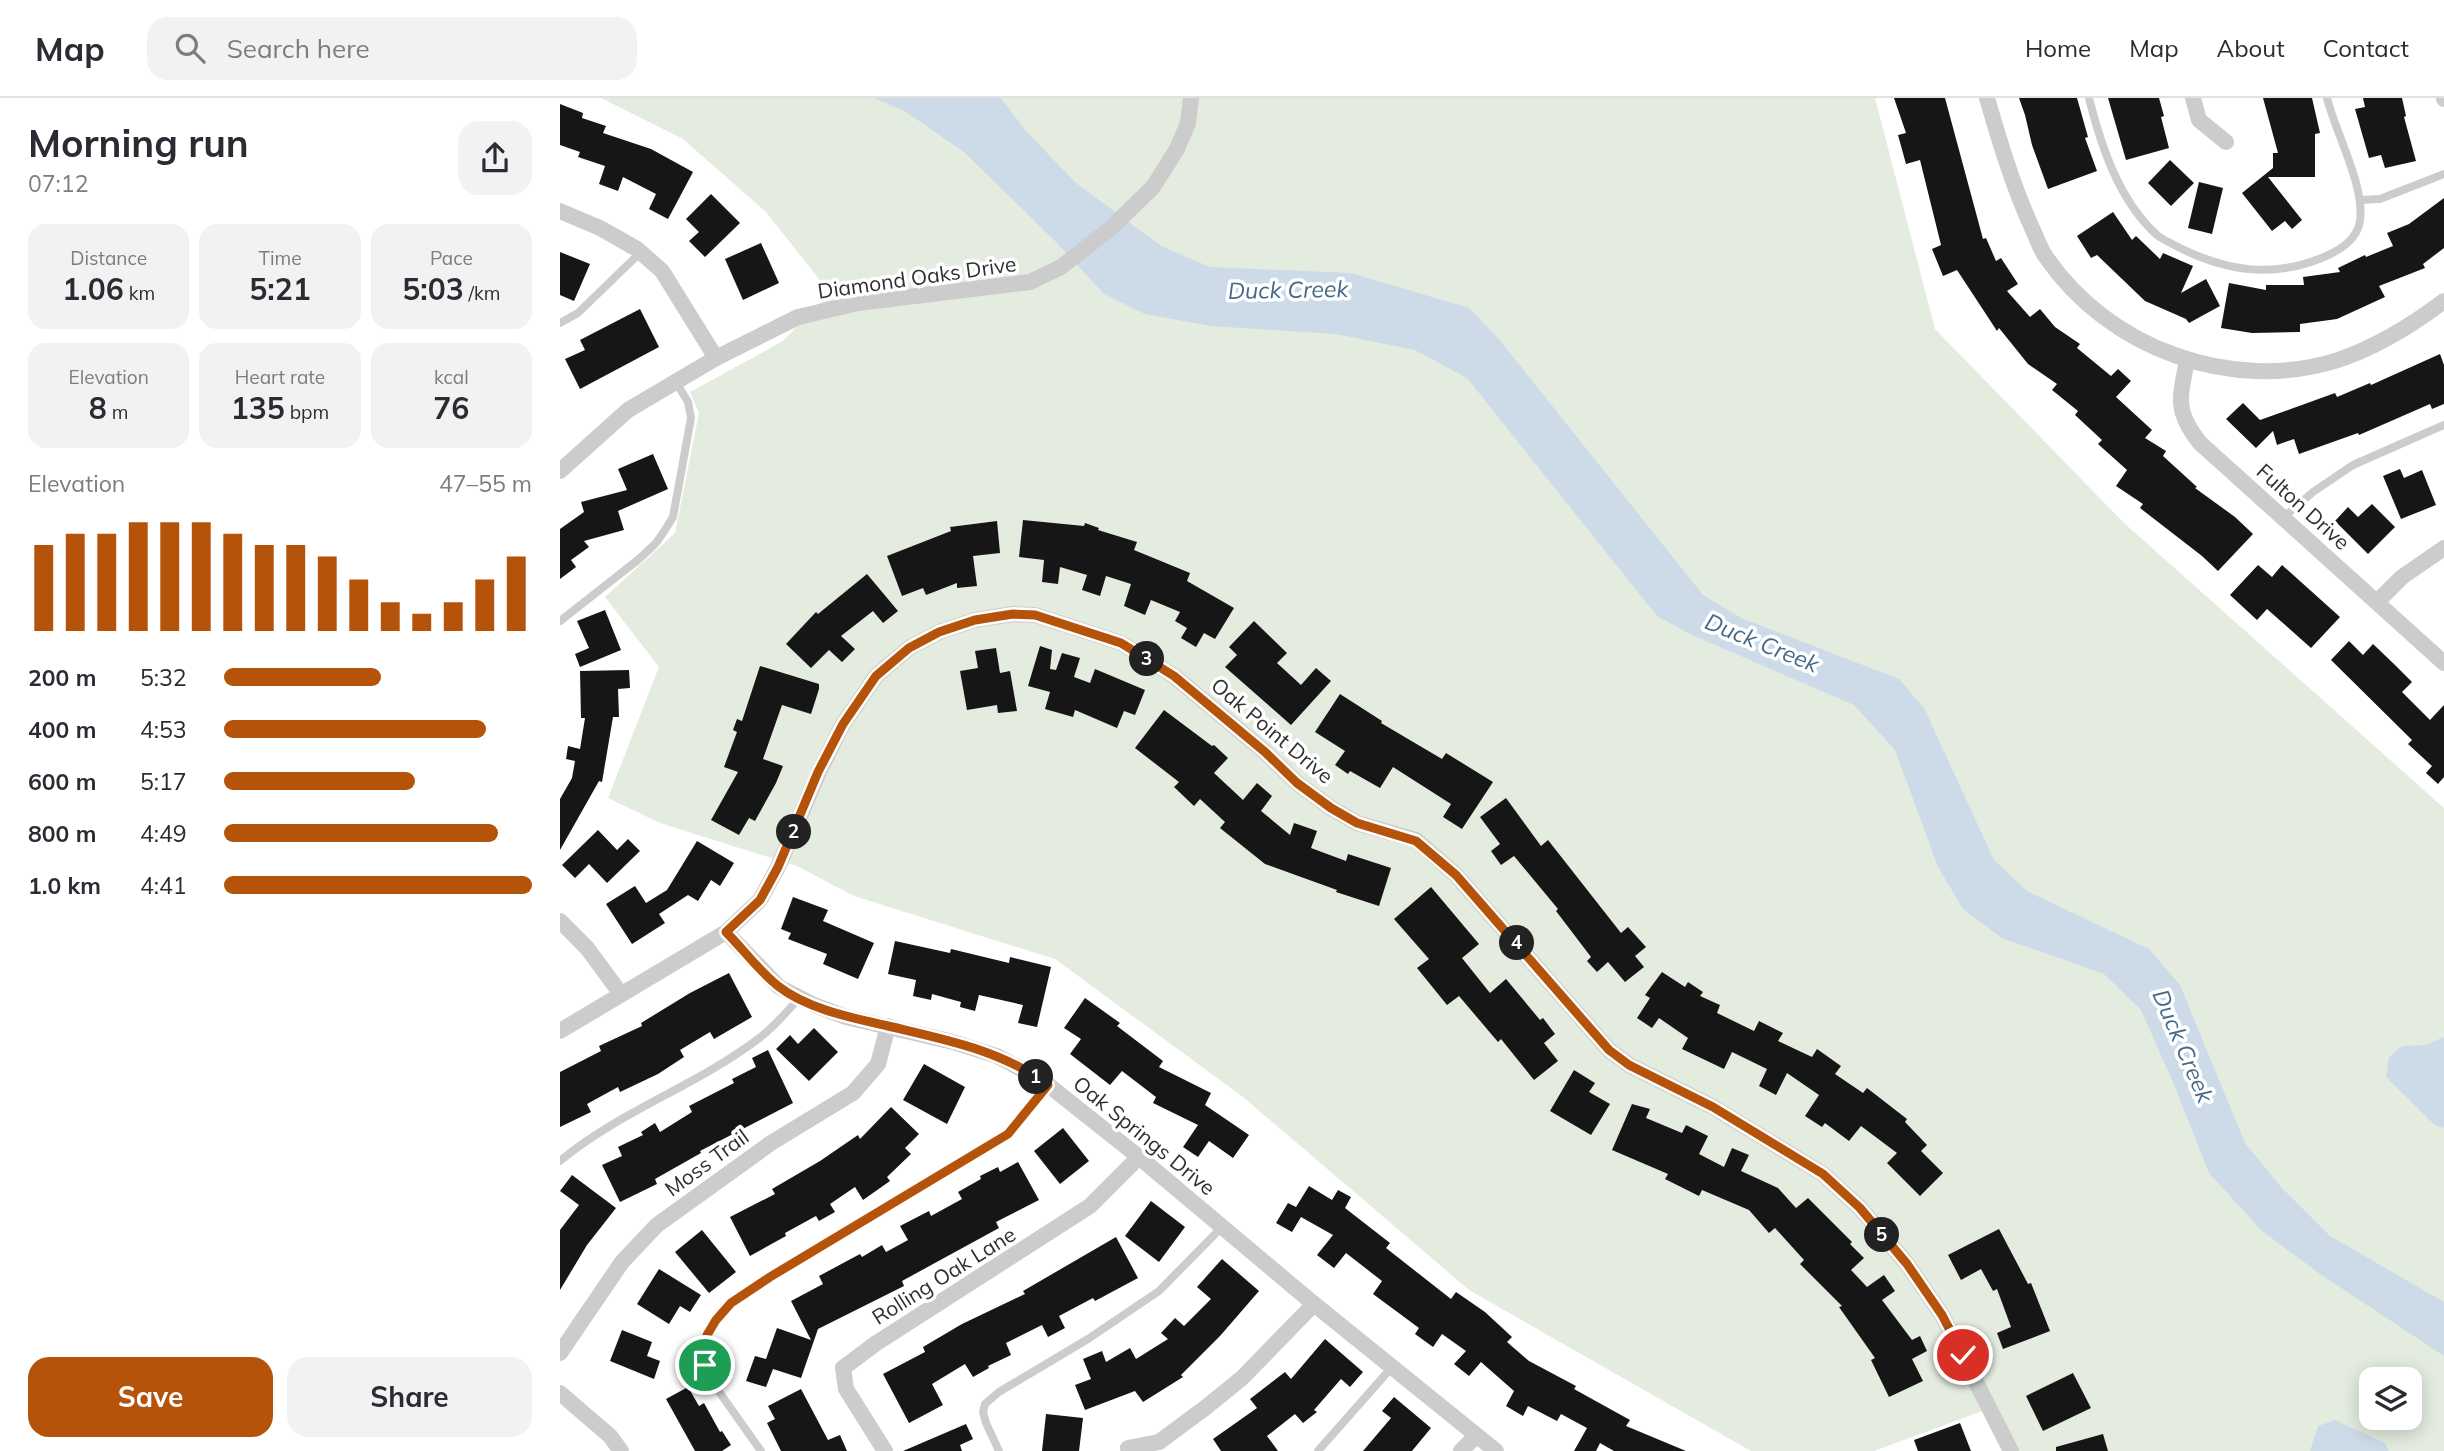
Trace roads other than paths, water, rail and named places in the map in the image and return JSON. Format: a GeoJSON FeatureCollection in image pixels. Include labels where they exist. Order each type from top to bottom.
{"type":"FeatureCollection","features":[{"type":"Feature","properties":{"kind":"street","name":"Diamond Oaks Drive"},"geometry":{"type":"LineString","coordinates":[[560,471],[628,410],[716,358],[798,317],[858,303],[1030,282],[1061,267],[1153,187],[1167,167],[1188,123],[1191,98]]}},
{"type":"Feature","properties":{"kind":"street"},"geometry":{"type":"LineString","coordinates":[[1987,98],[2015,191],[2046,257],[2074,290],[2110,323],[2160,351],[2216,367],[2257,371],[2301,368],[2336,361],[2399,334],[2444,301]]}},
{"type":"Feature","properties":{"kind":"street"},"geometry":{"type":"LineString","coordinates":[[2193,98],[2199,120],[2227,142]]}},
{"type":"Feature","properties":{"kind":"street"},"geometry":{"type":"LineString","coordinates":[[560,211],[600,228],[641,253],[662,271],[716,358]]}},
{"type":"Feature","properties":{"kind":"street","name":"Fulton Drive"},"geometry":{"type":"LineString","coordinates":[[2187,360],[2181,410],[2188,427],[2220,463],[2284,517],[2444,663]]}},
{"type":"Feature","properties":{"kind":"street"},"geometry":{"type":"LineString","coordinates":[[2377,602],[2402,577],[2444,548]]}},
{"type":"Feature","properties":{"kind":"street","name":"Oak Point Drive"},"geometry":{"type":"LineString","coordinates":[[560,1031],[726,932],[760,900],[778,867],[818,772],[843,724],[876,676],[909,648],[939,632],[975,620],[1013,614],[1035,615],[1121,643],[1174,676],[1265,752],[1297,783],[1331,808],[1357,823],[1416,841],[1456,875],[1609,1050],[1629,1065],[1713,1107],[1823,1174],[1860,1208],[1907,1264],[1942,1315],[2011,1451]]}},
{"type":"Feature","properties":{"kind":"street"},"geometry":{"type":"LineString","coordinates":[[560,921],[587,948],[621,994]]}},
{"type":"Feature","properties":{"kind":"street","name":"Oak Springs Drive"},"geometry":{"type":"LineString","coordinates":[[726,932],[779,987],[800,998],[846,1017],[953,1042],[997,1056],[1048,1085],[1496,1451]]}},
{"type":"Feature","properties":{"kind":"street","name":"Moss Trail"},"geometry":{"type":"LineString","coordinates":[[560,1353],[622,1262],[657,1225],[771,1143],[853,1093],[878,1063],[888,1026]]}},
{"type":"Feature","properties":{"kind":"street","name":"Rolling Oak Lane"},"geometry":{"type":"LineString","coordinates":[[885,1451],[846,1389],[843,1368],[875,1344],[1090,1206],[1139,1157]]}},
{"type":"Feature","properties":{"kind":"street"},"geometry":{"type":"LineString","coordinates":[[1128,1448],[1159,1442],[1205,1408],[1242,1378],[1314,1304]]}},
{"type":"Feature","properties":{"kind":"street"},"geometry":{"type":"LineString","coordinates":[[560,1393],[610,1436],[621,1451]]}},
{"type":"Feature","properties":{"kind":"street"},"geometry":{"type":"LineString","coordinates":[[1461,1451],[1476,1436]]}},
{"type":"Feature","properties":{"kind":"lane"},"geometry":{"type":"LineString","coordinates":[[2089,98],[2099,135],[2121,187],[2136,211],[2158,236],[2193,254],[2226,265],[2263,271],[2290,268],[2335,252],[2349,243],[2360,224],[2360,201],[2328,98]]}},
{"type":"Feature","properties":{"kind":"lane"},"geometry":{"type":"LineString","coordinates":[[2360,201],[2380,199],[2444,174]]}},
{"type":"Feature","properties":{"kind":"lane"},"geometry":{"type":"LineString","coordinates":[[560,323],[578,313],[641,253]]}},
{"type":"Feature","properties":{"kind":"lane"},"geometry":{"type":"LineString","coordinates":[[560,621],[639,559],[656,543],[673,517],[691,418],[688,402],[676,382]]}},
{"type":"Feature","properties":{"kind":"lane"},"geometry":{"type":"LineString","coordinates":[[2284,517],[2313,492],[2353,465],[2444,425]]}},
{"type":"Feature","properties":{"kind":"lane"},"geometry":{"type":"LineString","coordinates":[[560,1161],[640,1106],[699,1077],[758,1040],[800,998]]}},
{"type":"Feature","properties":{"kind":"lane"},"geometry":{"type":"LineString","coordinates":[[761,1451],[715,1386],[705,1365],[707,1335],[716,1320],[731,1303],[770,1277],[1008,1134],[1048,1085]]}},
{"type":"Feature","properties":{"kind":"lane"},"geometry":{"type":"LineString","coordinates":[[999,1451],[986,1423],[983,1412],[985,1404],[999,1392],[1088,1339],[1159,1291],[1222,1227]]}},
{"type":"Feature","properties":{"kind":"lane"},"geometry":{"type":"LineString","coordinates":[[1318,1451],[1392,1367]]}},
{"type":"Feature","properties":{"kind":"water","name":"Duck Creek"},"geometry":{"type":"Polygon","coordinates":[[[874,98],[1001,98],[1026,131],[1076,183],[1161,246],[1210,267],[1351,273],[1469,308],[1498,338],[1703,595],[1741,618],[1899,679],[1924,708],[1994,860],[2027,891],[2149,949],[2180,985],[2245,1143],[2282,1188],[2330,1236],[2444,1302],[2444,1356],[2320,1274],[2262,1231],[2209,1173],[2141,1010],[2104,974],[2002,938],[1963,909],[1938,867],[1895,750],[1854,705],[1692,635],[1657,616],[1467,378],[1415,350],[1336,334],[1211,326],[1145,314],[1104,294],[1056,242],[964,152],[906,112],[874,98]]]}},
{"type":"Feature","properties":{"kind":"water"},"geometry":{"type":"Polygon","coordinates":[[[2444,1037],[2444,1128],[2435,1125],[2386,1077],[2389,1057],[2402,1046],[2425,1045],[2444,1037]]]}},
{"type":"Feature","properties":{"kind":"water"},"geometry":{"type":"Polygon","coordinates":[[[2335,1420],[2385,1443],[2389,1451],[2310,1451],[2318,1426],[2335,1420]]]}}]}
